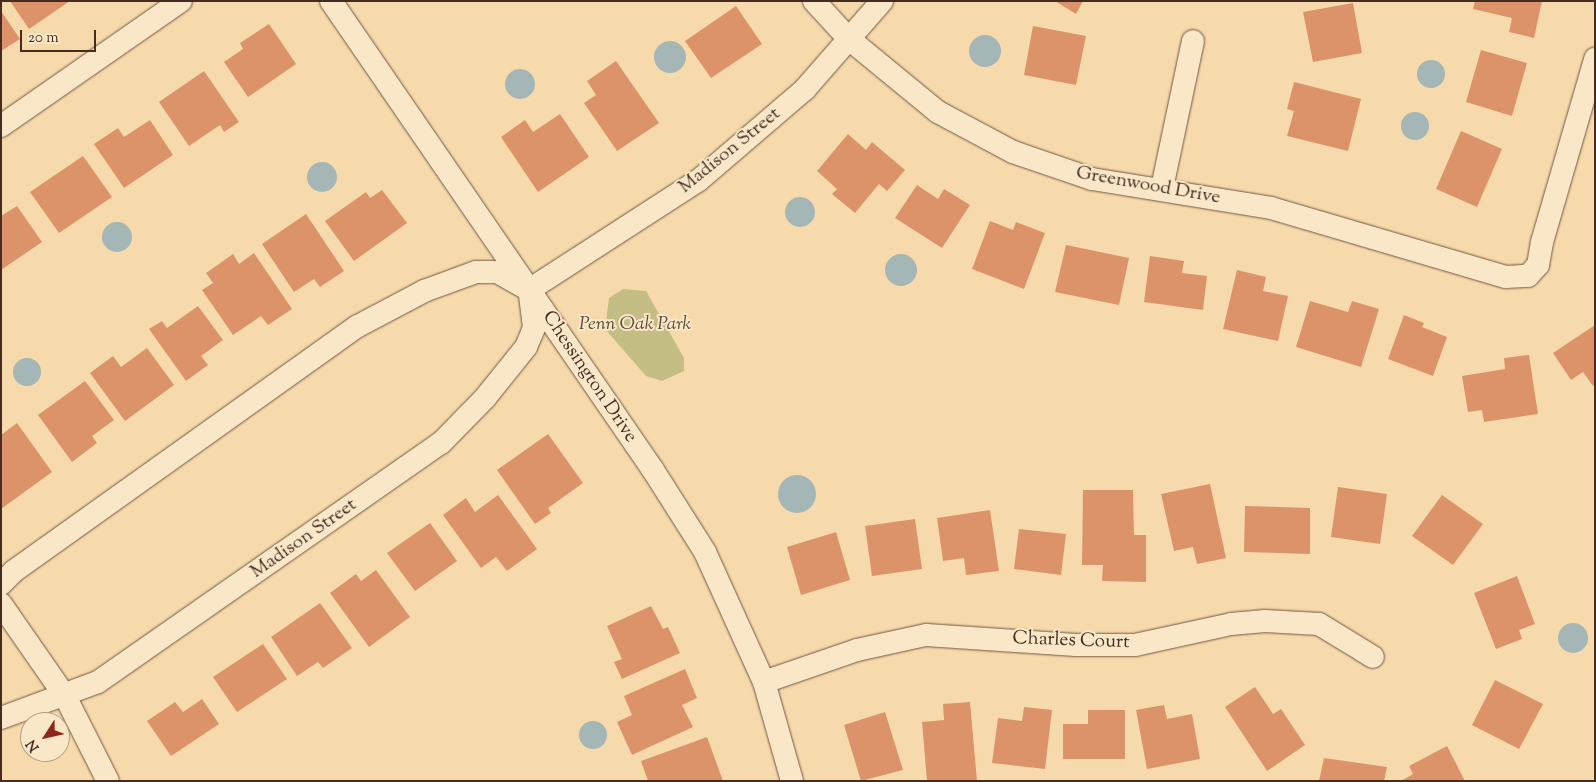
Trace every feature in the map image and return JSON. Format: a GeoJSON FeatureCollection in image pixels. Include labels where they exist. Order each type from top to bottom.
{"type":"FeatureCollection","features":[{"type":"Feature","properties":{"kind":"street"},"geometry":{"type":"LineString","coordinates":[[1,126],[181,1]]}},
{"type":"Feature","properties":{"kind":"street","name":"Chessington Drive"},"geometry":{"type":"LineString","coordinates":[[331,1],[653,470],[704,552],[764,682],[792,781]]}},
{"type":"Feature","properties":{"kind":"street","name":"Greenwood Drive"},"geometry":{"type":"LineString","coordinates":[[814,1],[849,39],[938,112],[1013,152],[1092,178],[1162,188],[1271,208],[1506,277],[1528,276],[1538,265],[1542,242],[1595,59]]}},
{"type":"Feature","properties":{"kind":"street","name":"Madison Street"},"geometry":{"type":"LineString","coordinates":[[1,718],[98,682],[441,443],[485,398],[526,347],[534,328],[529,290],[699,180],[805,89],[882,1]]}},
{"type":"Feature","properties":{"kind":"street"},"geometry":{"type":"LineString","coordinates":[[1162,188],[1193,41]]}},
{"type":"Feature","properties":{"kind":"street"},"geometry":{"type":"LineString","coordinates":[[1,584],[14,571],[358,326],[424,291],[476,272],[498,272],[529,290]]}},
{"type":"Feature","properties":{"kind":"street"},"geometry":{"type":"LineString","coordinates":[[1,604],[64,696],[108,781]]}},
{"type":"Feature","properties":{"kind":"street","name":"Charles Court"},"geometry":{"type":"LineString","coordinates":[[764,682],[857,650],[926,635],[1076,645],[1135,645],[1231,624],[1265,621],[1319,624],[1373,657]]}},
{"type":"Feature","properties":{"kind":"green space","name":"Penn Oak Park"},"geometry":{"type":"Polygon","coordinates":[[[623,289],[646,291],[684,358],[684,371],[662,381],[646,376],[605,329],[609,298],[623,289]]]}},
{"type":"Feature","properties":{"kind":"shaded area"},"geometry":{"type":"Polygon","coordinates":[[[985,35],[991,36],[996,40],[1000,45],[1000,57],[996,62],[991,66],[985,67],[979,66],[974,62],[970,57],[969,51],[970,45],[974,40],[979,36],[985,35]]]}},
{"type":"Feature","properties":{"kind":"shaded area"},"geometry":{"type":"Polygon","coordinates":[[[670,41],[676,42],[681,46],[685,51],[685,63],[681,68],[676,72],[670,73],[664,72],[659,68],[655,63],[654,57],[655,51],[659,46],[664,42],[670,41]]]}},
{"type":"Feature","properties":{"kind":"shaded area"},"geometry":{"type":"Polygon","coordinates":[[[1431,60],[1441,64],[1445,74],[1441,84],[1431,88],[1421,84],[1417,74],[1421,64],[1431,60]]]}},
{"type":"Feature","properties":{"kind":"shaded area"},"geometry":{"type":"Polygon","coordinates":[[[520,69],[531,73],[535,84],[531,95],[520,99],[509,95],[505,84],[509,73],[520,69]]]}},
{"type":"Feature","properties":{"kind":"shaded area"},"geometry":{"type":"Polygon","coordinates":[[[1415,112],[1425,116],[1429,126],[1425,136],[1415,140],[1405,136],[1401,126],[1405,116],[1415,112]]]}},
{"type":"Feature","properties":{"kind":"shaded area"},"geometry":{"type":"Polygon","coordinates":[[[322,162],[333,166],[337,177],[333,188],[322,192],[311,188],[307,177],[311,166],[322,162]]]}},
{"type":"Feature","properties":{"kind":"shaded area"},"geometry":{"type":"Polygon","coordinates":[[[800,197],[811,201],[815,212],[811,223],[800,227],[789,223],[785,212],[789,201],[800,197]]]}},
{"type":"Feature","properties":{"kind":"shaded area"},"geometry":{"type":"Polygon","coordinates":[[[117,222],[128,226],[132,237],[128,248],[117,252],[106,248],[102,237],[106,226],[117,222]]]}},
{"type":"Feature","properties":{"kind":"shaded area"},"geometry":{"type":"Polygon","coordinates":[[[901,254],[913,258],[917,270],[913,282],[901,286],[889,282],[885,270],[889,258],[901,254]]]}},
{"type":"Feature","properties":{"kind":"shaded area"},"geometry":{"type":"Polygon","coordinates":[[[27,358],[37,362],[41,372],[37,382],[27,386],[17,382],[13,372],[17,362],[27,358]]]}},
{"type":"Feature","properties":{"kind":"shaded area"},"geometry":{"type":"Polygon","coordinates":[[[797,475],[810,481],[816,494],[810,507],[797,513],[784,507],[778,494],[784,481],[797,475]]]}},
{"type":"Feature","properties":{"kind":"shaded area"},"geometry":{"type":"Polygon","coordinates":[[[1573,623],[1584,627],[1588,638],[1584,649],[1573,653],[1562,649],[1558,638],[1562,627],[1573,623]]]}},
{"type":"Feature","properties":{"kind":"shaded area"},"geometry":{"type":"Polygon","coordinates":[[[593,721],[603,725],[607,735],[603,745],[593,749],[583,745],[579,735],[583,725],[593,721]]]}},
{"type":"Feature","properties":{"kind":"building"},"geometry":{"type":"Polygon","coordinates":[[[10,1],[70,1],[29,29],[10,1]]]}},
{"type":"Feature","properties":{"kind":"building"},"geometry":{"type":"Polygon","coordinates":[[[1055,1],[1083,1],[1076,14],[1055,1]]]}},
{"type":"Feature","properties":{"kind":"building"},"geometry":{"type":"Polygon","coordinates":[[[1475,1],[1542,1],[1534,38],[1509,32],[1512,18],[1473,9],[1475,1]]]}},
{"type":"Feature","properties":{"kind":"building"},"geometry":{"type":"Polygon","coordinates":[[[1353,3],[1362,53],[1313,62],[1303,12],[1353,3]]]}},
{"type":"Feature","properties":{"kind":"building"},"geometry":{"type":"Polygon","coordinates":[[[736,6],[762,44],[711,78],[685,41],[736,6]]]}},
{"type":"Feature","properties":{"kind":"building"},"geometry":{"type":"Polygon","coordinates":[[[1,11],[20,39],[1,51],[1,11]]]}},
{"type":"Feature","properties":{"kind":"building"},"geometry":{"type":"Polygon","coordinates":[[[269,24],[296,64],[248,97],[224,62],[243,49],[240,43],[269,24]]]}},
{"type":"Feature","properties":{"kind":"building"},"geometry":{"type":"Polygon","coordinates":[[[1033,26],[1086,36],[1076,85],[1024,75],[1033,26]]]}},
{"type":"Feature","properties":{"kind":"building"},"geometry":{"type":"Polygon","coordinates":[[[1481,50],[1527,63],[1512,116],[1466,102],[1481,50]]]}},
{"type":"Feature","properties":{"kind":"building"},"geometry":{"type":"Polygon","coordinates":[[[616,61],[659,123],[617,151],[584,103],[596,95],[587,81],[616,61]]]}},
{"type":"Feature","properties":{"kind":"building"},"geometry":{"type":"Polygon","coordinates":[[[204,71],[239,122],[224,132],[220,125],[189,146],[159,102],[204,71]]]}},
{"type":"Feature","properties":{"kind":"building"},"geometry":{"type":"Polygon","coordinates":[[[1294,82],[1361,99],[1348,151],[1287,136],[1294,111],[1287,109],[1294,82]]]}},
{"type":"Feature","properties":{"kind":"building"},"geometry":{"type":"Polygon","coordinates":[[[560,114],[589,157],[538,192],[501,137],[525,120],[533,132],[560,114]]]}},
{"type":"Feature","properties":{"kind":"building"},"geometry":{"type":"Polygon","coordinates":[[[150,120],[173,155],[124,188],[94,144],[118,128],[124,137],[150,120]]]}},
{"type":"Feature","properties":{"kind":"building"},"geometry":{"type":"Polygon","coordinates":[[[1461,131],[1502,149],[1477,207],[1436,189],[1461,131]]]}},
{"type":"Feature","properties":{"kind":"building"},"geometry":{"type":"Polygon","coordinates":[[[848,134],[866,150],[872,142],[905,170],[887,191],[879,184],[855,213],[832,194],[837,189],[817,171],[848,134]]]}},
{"type":"Feature","properties":{"kind":"building"},"geometry":{"type":"Polygon","coordinates":[[[83,156],[112,197],[59,233],[30,192],[83,156]]]}},
{"type":"Feature","properties":{"kind":"building"},"geometry":{"type":"Polygon","coordinates":[[[917,185],[938,199],[944,189],[970,205],[942,248],[895,218],[917,185]]]}},
{"type":"Feature","properties":{"kind":"building"},"geometry":{"type":"Polygon","coordinates":[[[382,190],[407,223],[354,261],[325,221],[366,192],[370,198],[382,190]]]}},
{"type":"Feature","properties":{"kind":"building"},"geometry":{"type":"Polygon","coordinates":[[[17,206],[42,242],[1,270],[1,216],[17,206]]]}},
{"type":"Feature","properties":{"kind":"building"},"geometry":{"type":"Polygon","coordinates":[[[306,214],[344,271],[320,287],[314,279],[294,292],[262,244],[306,214]]]}},
{"type":"Feature","properties":{"kind":"building"},"geometry":{"type":"Polygon","coordinates":[[[990,221],[1013,230],[1016,222],[1045,233],[1024,289],[972,269],[990,221]]]}},
{"type":"Feature","properties":{"kind":"building"},"geometry":{"type":"Polygon","coordinates":[[[1066,245],[1129,258],[1119,305],[1055,292],[1066,245]]]}},
{"type":"Feature","properties":{"kind":"building"},"geometry":{"type":"Polygon","coordinates":[[[254,253],[292,309],[268,325],[261,316],[233,335],[202,290],[213,283],[206,273],[233,254],[239,264],[254,253]]]}},
{"type":"Feature","properties":{"kind":"building"},"geometry":{"type":"Polygon","coordinates":[[[1150,256],[1184,261],[1182,273],[1207,276],[1203,310],[1144,302],[1150,256]]]}},
{"type":"Feature","properties":{"kind":"building"},"geometry":{"type":"Polygon","coordinates":[[[1237,270],[1266,277],[1263,291],[1288,296],[1278,341],[1223,329],[1237,270]]]}},
{"type":"Feature","properties":{"kind":"building"},"geometry":{"type":"Polygon","coordinates":[[[1310,301],[1348,312],[1352,301],[1379,309],[1361,367],[1296,347],[1310,301]]]}},
{"type":"Feature","properties":{"kind":"building"},"geometry":{"type":"Polygon","coordinates":[[[198,306],[223,340],[201,356],[208,365],[186,381],[149,329],[162,321],[167,328],[198,306]]]}},
{"type":"Feature","properties":{"kind":"building"},"geometry":{"type":"Polygon","coordinates":[[[1404,315],[1424,323],[1422,327],[1447,337],[1433,376],[1388,359],[1404,315]]]}},
{"type":"Feature","properties":{"kind":"building"},"geometry":{"type":"Polygon","coordinates":[[[1595,325],[1595,384],[1593,386],[1583,372],[1571,380],[1553,353],[1595,325]]]}},
{"type":"Feature","properties":{"kind":"building"},"geometry":{"type":"Polygon","coordinates":[[[147,348],[174,385],[125,421],[90,373],[113,356],[121,367],[147,348]]]}},
{"type":"Feature","properties":{"kind":"building"},"geometry":{"type":"Polygon","coordinates":[[[1529,355],[1538,414],[1484,422],[1482,410],[1468,412],[1462,376],[1505,369],[1504,358],[1529,355]]]}},
{"type":"Feature","properties":{"kind":"building"},"geometry":{"type":"Polygon","coordinates":[[[85,381],[114,420],[92,436],[97,443],[72,462],[38,415],[85,381]]]}},
{"type":"Feature","properties":{"kind":"building"},"geometry":{"type":"Polygon","coordinates":[[[17,423],[52,472],[1,509],[1,435],[17,423]]]}},
{"type":"Feature","properties":{"kind":"building"},"geometry":{"type":"Polygon","coordinates":[[[548,434],[583,483],[548,508],[551,513],[535,524],[497,470],[548,434]]]}},
{"type":"Feature","properties":{"kind":"building"},"geometry":{"type":"Polygon","coordinates":[[[1210,484],[1226,558],[1197,564],[1193,547],[1174,551],[1161,494],[1210,484]]]}},
{"type":"Feature","properties":{"kind":"building"},"geometry":{"type":"Polygon","coordinates":[[[1338,487],[1387,494],[1380,544],[1331,537],[1338,487]]]}},
{"type":"Feature","properties":{"kind":"building"},"geometry":{"type":"Polygon","coordinates":[[[1083,490],[1133,490],[1134,535],[1146,535],[1146,582],[1102,581],[1103,565],[1082,565],[1083,490]]]}},
{"type":"Feature","properties":{"kind":"building"},"geometry":{"type":"Polygon","coordinates":[[[498,495],[537,549],[507,571],[496,557],[481,568],[443,515],[466,498],[475,512],[498,495]]]}},
{"type":"Feature","properties":{"kind":"building"},"geometry":{"type":"Polygon","coordinates":[[[1442,495],[1483,524],[1453,565],[1412,536],[1442,495]]]}},
{"type":"Feature","properties":{"kind":"building"},"geometry":{"type":"Polygon","coordinates":[[[1245,506],[1310,508],[1310,554],[1244,552],[1245,506]]]}},
{"type":"Feature","properties":{"kind":"building"},"geometry":{"type":"Polygon","coordinates":[[[990,510],[999,571],[966,575],[964,558],[943,561],[937,518],[990,510]]]}},
{"type":"Feature","properties":{"kind":"building"},"geometry":{"type":"Polygon","coordinates":[[[915,519],[922,569],[872,576],[865,526],[915,519]]]}},
{"type":"Feature","properties":{"kind":"building"},"geometry":{"type":"Polygon","coordinates":[[[430,523],[457,561],[415,591],[387,553],[430,523]]]}},
{"type":"Feature","properties":{"kind":"building"},"geometry":{"type":"Polygon","coordinates":[[[1019,529],[1066,534],[1061,575],[1014,569],[1019,529]]]}},
{"type":"Feature","properties":{"kind":"building"},"geometry":{"type":"Polygon","coordinates":[[[836,532],[850,580],[801,595],[787,547],[836,532]]]}},
{"type":"Feature","properties":{"kind":"building"},"geometry":{"type":"Polygon","coordinates":[[[376,570],[410,617],[369,647],[330,593],[356,574],[361,581],[376,570]]]}},
{"type":"Feature","properties":{"kind":"building"},"geometry":{"type":"Polygon","coordinates":[[[1517,576],[1535,624],[1519,630],[1522,639],[1496,649],[1474,593],[1517,576]]]}},
{"type":"Feature","properties":{"kind":"building"},"geometry":{"type":"Polygon","coordinates":[[[320,603],[352,648],[323,668],[318,662],[297,676],[271,637],[320,603]]]}},
{"type":"Feature","properties":{"kind":"building"},"geometry":{"type":"Polygon","coordinates":[[[651,606],[663,629],[668,627],[680,653],[622,679],[614,662],[622,659],[607,626],[651,606]]]}},
{"type":"Feature","properties":{"kind":"building"},"geometry":{"type":"Polygon","coordinates":[[[263,644],[287,679],[237,712],[213,677],[263,644]]]}},
{"type":"Feature","properties":{"kind":"building"},"geometry":{"type":"Polygon","coordinates":[[[685,669],[697,698],[682,705],[693,727],[632,755],[617,722],[632,715],[624,696],[685,669]]]}},
{"type":"Feature","properties":{"kind":"building"},"geometry":{"type":"Polygon","coordinates":[[[1495,680],[1543,704],[1519,749],[1472,725],[1495,680]]]}},
{"type":"Feature","properties":{"kind":"building"},"geometry":{"type":"Polygon","coordinates":[[[1255,687],[1273,714],[1281,709],[1305,745],[1267,771],[1225,707],[1255,687]]]}},
{"type":"Feature","properties":{"kind":"building"},"geometry":{"type":"Polygon","coordinates":[[[202,699],[219,724],[171,756],[147,721],[175,702],[183,712],[202,699]]]}},
{"type":"Feature","properties":{"kind":"building"},"geometry":{"type":"Polygon","coordinates":[[[970,702],[977,781],[927,781],[922,722],[944,720],[943,704],[970,702]]]}},
{"type":"Feature","properties":{"kind":"building"},"geometry":{"type":"Polygon","coordinates":[[[1164,705],[1167,719],[1192,714],[1200,759],[1147,769],[1136,710],[1164,705]]]}},
{"type":"Feature","properties":{"kind":"building"},"geometry":{"type":"Polygon","coordinates":[[[1024,707],[1052,710],[1045,769],[992,763],[998,718],[1022,721],[1024,707]]]}},
{"type":"Feature","properties":{"kind":"building"},"geometry":{"type":"Polygon","coordinates":[[[1088,710],[1125,710],[1125,759],[1063,759],[1063,724],[1088,724],[1088,710]]]}},
{"type":"Feature","properties":{"kind":"building"},"geometry":{"type":"Polygon","coordinates":[[[885,712],[903,770],[861,781],[844,725],[885,712]]]}},
{"type":"Feature","properties":{"kind":"building"},"geometry":{"type":"Polygon","coordinates":[[[707,737],[723,781],[648,781],[641,761],[707,737]]]}},
{"type":"Feature","properties":{"kind":"building"},"geometry":{"type":"Polygon","coordinates":[[[1447,746],[1465,781],[1401,781],[1413,774],[1409,766],[1447,746]]]}},
{"type":"Feature","properties":{"kind":"building"},"geometry":{"type":"Polygon","coordinates":[[[1324,758],[1387,767],[1384,781],[1319,781],[1324,758]]]}}]}
